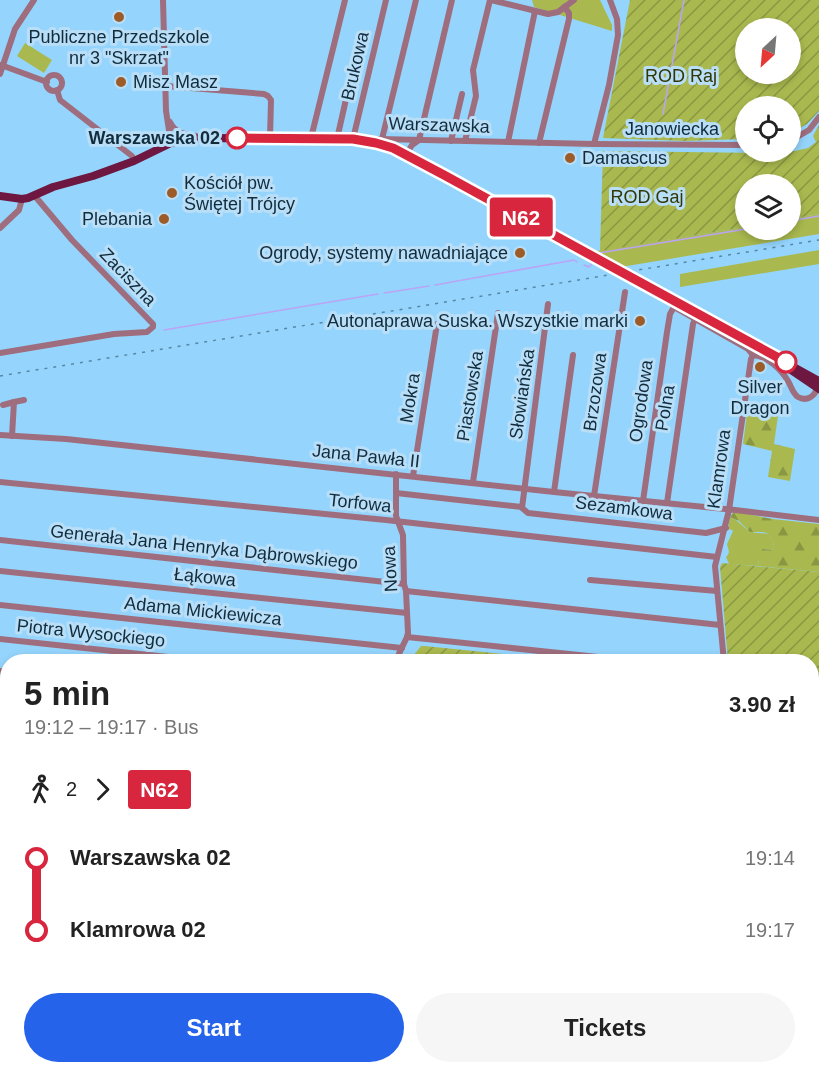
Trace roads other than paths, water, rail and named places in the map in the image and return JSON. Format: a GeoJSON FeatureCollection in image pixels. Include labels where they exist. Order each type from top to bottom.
{"type":"FeatureCollection","features":[{"type":"Feature","properties":{"kind":"main road","name":"Warszawska"},"geometry":{"type":"LineString","coordinates":[[22,200],[53,187],[134,161],[171,143],[189,139],[353,139]]}},
{"type":"Feature","properties":{"kind":"main road"},"geometry":{"type":"LineString","coordinates":[[353,139],[393,148],[778,359],[818,386]]}},
{"type":"Feature","properties":{"kind":"main road"},"geometry":{"type":"LineString","coordinates":[[0,196],[22,200]]}},
{"type":"Feature","properties":{"kind":"street"},"geometry":{"type":"LineString","coordinates":[[0,74],[1,65],[15,29],[34,0]]}},
{"type":"Feature","properties":{"kind":"street"},"geometry":{"type":"LineString","coordinates":[[163,0],[166,111],[171,143]]}},
{"type":"Feature","properties":{"kind":"street"},"geometry":{"type":"LineString","coordinates":[[311,138],[345,0]]}},
{"type":"Feature","properties":{"kind":"street","name":"Brukowa"},"geometry":{"type":"LineString","coordinates":[[353,139],[386,0]]}},
{"type":"Feature","properties":{"kind":"street"},"geometry":{"type":"LineString","coordinates":[[382,139],[416,0]]}},
{"type":"Feature","properties":{"kind":"street"},"geometry":{"type":"LineString","coordinates":[[406,155],[412,145],[419,140],[452,0]]}},
{"type":"Feature","properties":{"kind":"street"},"geometry":{"type":"LineString","coordinates":[[465,141],[476,96],[473,70],[490,0],[528,6],[535,11],[551,14],[558,12],[574,0]]}},
{"type":"Feature","properties":{"kind":"street"},"geometry":{"type":"LineString","coordinates":[[596,144],[618,35],[618,19],[610,0]]}},
{"type":"Feature","properties":{"kind":"street"},"geometry":{"type":"LineString","coordinates":[[539,143],[569,19],[564,7]]}},
{"type":"Feature","properties":{"kind":"street"},"geometry":{"type":"LineString","coordinates":[[508,142],[535,11]]}},
{"type":"Feature","properties":{"kind":"street"},"geometry":{"type":"LineString","coordinates":[[337,139],[360,33]]}},
{"type":"Feature","properties":{"kind":"street"},"geometry":{"type":"LineString","coordinates":[[1,65],[47,82]]}},
{"type":"Feature","properties":{"kind":"street"},"geometry":{"type":"LineString","coordinates":[[56,76],[60,78],[62,85],[52,91],[47,82],[48,78],[56,76]]}},
{"type":"Feature","properties":{"kind":"street"},"geometry":{"type":"LineString","coordinates":[[166,86],[264,94],[271,100],[270,138]]}},
{"type":"Feature","properties":{"kind":"street"},"geometry":{"type":"LineString","coordinates":[[57,90],[60,100],[132,156]]}},
{"type":"Feature","properties":{"kind":"street"},"geometry":{"type":"LineString","coordinates":[[452,141],[462,94]]}},
{"type":"Feature","properties":{"kind":"street"},"geometry":{"type":"LineString","coordinates":[[166,111],[172,125],[179,133],[206,138]]}},
{"type":"Feature","properties":{"kind":"street"},"geometry":{"type":"LineString","coordinates":[[801,135],[809,130],[819,117]]}},
{"type":"Feature","properties":{"kind":"street","name":"Warszawska"},"geometry":{"type":"LineString","coordinates":[[353,139],[596,144]]}},
{"type":"Feature","properties":{"kind":"street","name":"Janowiecka"},"geometry":{"type":"LineString","coordinates":[[596,144],[735,145]]}},
{"type":"Feature","properties":{"kind":"street","name":"Zaciszna"},"geometry":{"type":"LineString","coordinates":[[0,354],[114,334],[147,332],[153,328],[153,324],[67,234],[34,195]]}},
{"type":"Feature","properties":{"kind":"street"},"geometry":{"type":"LineString","coordinates":[[0,228],[19,210],[22,200]]}},
{"type":"Feature","properties":{"kind":"street","name":"Brzozowa"},"geometry":{"type":"LineString","coordinates":[[594,496],[625,292]]}},
{"type":"Feature","properties":{"kind":"street","name":"Słowiańska"},"geometry":{"type":"LineString","coordinates":[[524,488],[548,304]]}},
{"type":"Feature","properties":{"kind":"street","name":"Ogrodowa"},"geometry":{"type":"LineString","coordinates":[[643,501],[670,314],[674,307],[695,319]]}},
{"type":"Feature","properties":{"kind":"street","name":"Piastowska"},"geometry":{"type":"LineString","coordinates":[[473,482],[498,314]]}},
{"type":"Feature","properties":{"kind":"street"},"geometry":{"type":"LineString","coordinates":[[695,319],[777,367],[786,377],[796,396],[802,399],[808,398],[813,395],[818,386]]}},
{"type":"Feature","properties":{"kind":"street","name":"Polna"},"geometry":{"type":"LineString","coordinates":[[667,503],[695,319]]}},
{"type":"Feature","properties":{"kind":"street","name":"Mokra"},"geometry":{"type":"LineString","coordinates":[[413,476],[437,324]]}},
{"type":"Feature","properties":{"kind":"street"},"geometry":{"type":"LineString","coordinates":[[554,492],[573,355]]}},
{"type":"Feature","properties":{"kind":"street","name":"Klamrowa"},"geometry":{"type":"LineString","coordinates":[[723,654],[716,566],[726,528],[753,355]]}},
{"type":"Feature","properties":{"kind":"street"},"geometry":{"type":"LineString","coordinates":[[3,405],[24,400]]}},
{"type":"Feature","properties":{"kind":"street"},"geometry":{"type":"LineString","coordinates":[[12,436],[14,402]]}},
{"type":"Feature","properties":{"kind":"street","name":"Jana Pawła II"},"geometry":{"type":"LineString","coordinates":[[0,435],[66,439],[819,520]]}},
{"type":"Feature","properties":{"kind":"street","name":"Nowa"},"geometry":{"type":"LineString","coordinates":[[396,474],[396,516],[403,535],[407,613],[407,638],[399,654]]}},
{"type":"Feature","properties":{"kind":"street","name":"Torfowa"},"geometry":{"type":"LineString","coordinates":[[0,482],[717,557]]}},
{"type":"Feature","properties":{"kind":"street"},"geometry":{"type":"LineString","coordinates":[[522,507],[524,488]]}},
{"type":"Feature","properties":{"kind":"street","name":"Sezamkowa"},"geometry":{"type":"LineString","coordinates":[[396,493],[522,507],[528,513],[706,533],[726,528]]}},
{"type":"Feature","properties":{"kind":"street","name":"Generała Jana Henryka Dąbrowskiego"},"geometry":{"type":"LineString","coordinates":[[0,540],[405,588]]}},
{"type":"Feature","properties":{"kind":"street","name":"Łąkowa"},"geometry":{"type":"LineString","coordinates":[[0,571],[407,613]]}},
{"type":"Feature","properties":{"kind":"street"},"geometry":{"type":"LineString","coordinates":[[590,580],[717,591]]}},
{"type":"Feature","properties":{"kind":"street"},"geometry":{"type":"LineString","coordinates":[[405,588],[720,625]]}},
{"type":"Feature","properties":{"kind":"street","name":"Adama Mickiewicza"},"geometry":{"type":"LineString","coordinates":[[0,605],[402,648]]}},
{"type":"Feature","properties":{"kind":"street"},"geometry":{"type":"LineString","coordinates":[[407,638],[566,654]]}},
{"type":"Feature","properties":{"kind":"street","name":"Piotra Wysockiego"},"geometry":{"type":"LineString","coordinates":[[0,639],[140,654]]}},
{"type":"Feature","properties":{"kind":"waterway"},"geometry":{"type":"LineString","coordinates":[[663,114],[684,0]]}},
{"type":"Feature","properties":{"kind":"waterway"},"geometry":{"type":"LineString","coordinates":[[801,219],[819,216]]}},
{"type":"Feature","properties":{"kind":"waterway"},"geometry":{"type":"LineString","coordinates":[[599,253],[735,231]]}},
{"type":"Feature","properties":{"kind":"waterway"},"geometry":{"type":"LineString","coordinates":[[435,285],[574,260],[577,262]]}},
{"type":"Feature","properties":{"kind":"waterway"},"geometry":{"type":"LineString","coordinates":[[584,265],[589,267],[591,262]]}},
{"type":"Feature","properties":{"kind":"waterway"},"geometry":{"type":"LineString","coordinates":[[384,293],[429,286]]}},
{"type":"Feature","properties":{"kind":"waterway"},"geometry":{"type":"LineString","coordinates":[[164,330],[378,294]]}},
{"type":"Feature","properties":{"kind":"railway"},"geometry":{"type":"LineString","coordinates":[[0,376],[819,240]]}},
{"type":"Feature","properties":{"kind":"place","name":"Publiczne Przedszkole nr 3 \"Skrzat\""},"geometry":{"type":"Point","coordinates":[119,17]}},
{"type":"Feature","properties":{"kind":"place","name":"Misz Masz"},"geometry":{"type":"Point","coordinates":[121,82]}},
{"type":"Feature","properties":{"kind":"place","name":"Warszawska 02"},"geometry":{"type":"Point","coordinates":[237,138]}},
{"type":"Feature","properties":{"kind":"place","name":"Damascus"},"geometry":{"type":"Point","coordinates":[570,158]}},
{"type":"Feature","properties":{"kind":"place","name":"Kościół pw. Świętej Trójcy"},"geometry":{"type":"Point","coordinates":[172,193]}},
{"type":"Feature","properties":{"kind":"place","name":"Plebania"},"geometry":{"type":"Point","coordinates":[164,219]}},
{"type":"Feature","properties":{"kind":"place","name":"Ogrody, systemy nawadniające"},"geometry":{"type":"Point","coordinates":[520,253]}},
{"type":"Feature","properties":{"kind":"place","name":"Autonaprawa Suska. Wszystkie marki"},"geometry":{"type":"Point","coordinates":[640,321]}},
{"type":"Feature","properties":{"kind":"place","name":"Silver Dragon"},"geometry":{"type":"Point","coordinates":[760,367]}},
{"type":"Feature","properties":{"kind":"park label","name":"ROD Raj"},"geometry":{"type":"Point","coordinates":[681,76]}},
{"type":"Feature","properties":{"kind":"park label","name":"ROD Gaj"},"geometry":{"type":"Point","coordinates":[647,197]}}]}
